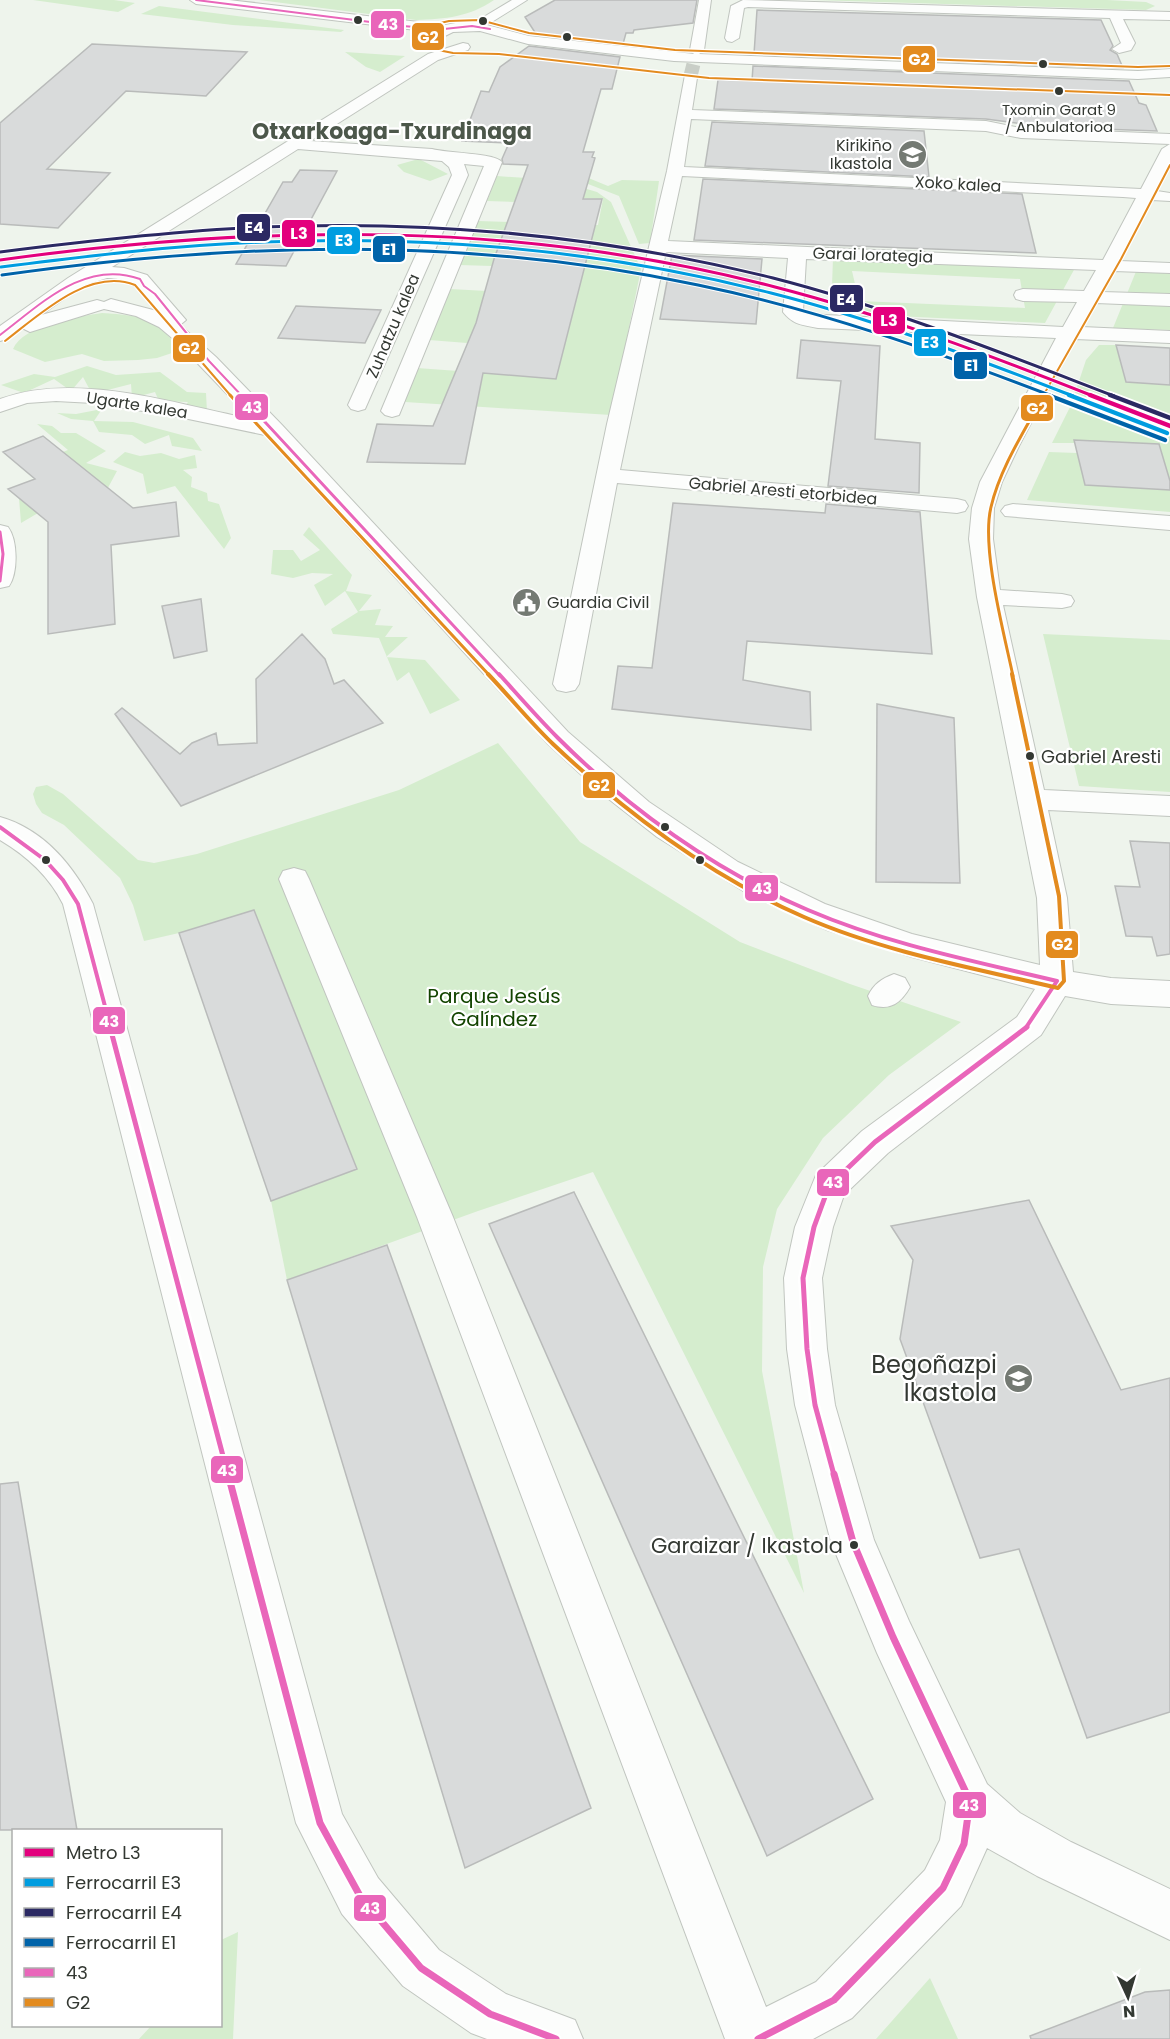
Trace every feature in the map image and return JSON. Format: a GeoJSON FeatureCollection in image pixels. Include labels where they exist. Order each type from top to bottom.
{"type":"FeatureCollection","features":[{"type":"Feature","properties":{"kind":"street"},"geometry":{"type":"LineString","coordinates":[[196,0],[402,26],[437,41],[463,47],[480,45],[518,47],[710,70],[1168,78]]}},
{"type":"Feature","properties":{"kind":"street"},"geometry":{"type":"LineString","coordinates":[[490,27],[521,0]]}},
{"type":"Feature","properties":{"kind":"street"},"geometry":{"type":"LineString","coordinates":[[697,50],[705,0]]}},
{"type":"Feature","properties":{"kind":"street"},"geometry":{"type":"LineString","coordinates":[[754,0],[1115,11],[1152,11],[1161,8]]}},
{"type":"Feature","properties":{"kind":"street"},"geometry":{"type":"LineString","coordinates":[[732,38],[740,4],[1115,15],[1161,8]]}},
{"type":"Feature","properties":{"kind":"street"},"geometry":{"type":"LineString","coordinates":[[1115,15],[1128,43],[1126,47],[1119,49]]}},
{"type":"Feature","properties":{"kind":"street"},"geometry":{"type":"LineString","coordinates":[[0,334],[135,243],[168,226],[296,144],[437,41],[464,26],[490,27],[539,41],[674,57],[1168,78]]}},
{"type":"Feature","properties":{"kind":"street"},"geometry":{"type":"LineString","coordinates":[[480,45],[496,39],[496,34],[490,27]]}},
{"type":"Feature","properties":{"kind":"street"},"geometry":{"type":"LineString","coordinates":[[566,684],[618,424],[675,171],[690,78]]}},
{"type":"Feature","properties":{"kind":"street"},"geometry":{"type":"LineString","coordinates":[[684,114],[986,126],[1021,133],[1170,139]]}},
{"type":"Feature","properties":{"kind":"street"},"geometry":{"type":"LineString","coordinates":[[296,144],[333,149],[432,154],[448,158]]}},
{"type":"Feature","properties":{"kind":"street"},"geometry":{"type":"LineString","coordinates":[[1170,149],[991,482],[983,508],[981,539],[989,597],[1052,897],[1057,981],[1029,1026],[875,1142],[829,1186],[814,1227],[803,1278],[807,1349],[815,1405],[853,1542],[893,1637],[970,1801],[1003,1830],[1044,1853],[1170,1915]]}},
{"type":"Feature","properties":{"kind":"street","name":"Zuhatzu kalea"},"geometry":{"type":"LineString","coordinates":[[392,411],[494,162],[448,158]]}},
{"type":"Feature","properties":{"kind":"street","name":"Zuhatzu kalea"},"geometry":{"type":"LineString","coordinates":[[358,405],[460,175],[456,165],[448,158]]}},
{"type":"Feature","properties":{"kind":"street","name":"Xoko kalea"},"geometry":{"type":"LineString","coordinates":[[675,171],[1123,192],[1170,197]]}},
{"type":"Feature","properties":{"kind":"street"},"geometry":{"type":"LineString","coordinates":[[0,343],[40,321],[134,297],[142,283],[142,260],[147,250],[168,226]]}},
{"type":"Feature","properties":{"kind":"street"},"geometry":{"type":"LineString","coordinates":[[658,246],[801,253]]}},
{"type":"Feature","properties":{"kind":"street","name":"Garai lorategia"},"geometry":{"type":"LineString","coordinates":[[1170,268],[1109,265],[925,266],[801,253],[796,259],[793,312],[800,319],[818,322],[1170,337]]}},
{"type":"Feature","properties":{"kind":"street"},"geometry":{"type":"LineString","coordinates":[[209,360],[164,320],[150,313],[104,305],[81,304],[71,300],[67,293],[75,283],[108,273],[127,274],[155,294],[209,360],[558,738],[594,774],[655,821],[752,882],[791,902],[844,924],[905,944],[1057,981],[1110,991],[1170,994]]}},
{"type":"Feature","properties":{"kind":"street"},"geometry":{"type":"LineString","coordinates":[[1023,295],[1170,300]]}},
{"type":"Feature","properties":{"kind":"street"},"geometry":{"type":"LineString","coordinates":[[931,304],[931,326]]}},
{"type":"Feature","properties":{"kind":"street","name":"Ugarte kalea"},"geometry":{"type":"LineString","coordinates":[[0,406],[41,395],[70,396],[168,408],[274,430]]}},
{"type":"Feature","properties":{"kind":"street","name":"Gabriel Aresti etorbidea"},"geometry":{"type":"LineString","coordinates":[[609,476],[957,506]]}},
{"type":"Feature","properties":{"kind":"street"},"geometry":{"type":"LineString","coordinates":[[1013,511],[1170,523]]}},
{"type":"Feature","properties":{"kind":"street"},"geometry":{"type":"LineString","coordinates":[[0,532],[3,554],[0,581]]}},
{"type":"Feature","properties":{"kind":"street"},"geometry":{"type":"LineString","coordinates":[[989,597],[1062,601]]}},
{"type":"Feature","properties":{"kind":"street"},"geometry":{"type":"LineString","coordinates":[[1031,799],[1170,806]]}},
{"type":"Feature","properties":{"kind":"street"},"geometry":{"type":"LineString","coordinates":[[0,827],[24,839],[58,869],[70,886],[78,904],[320,1823],[360,1896],[421,1968],[490,2014],[556,2039]]}},
{"type":"Feature","properties":{"kind":"street"},"geometry":{"type":"LineString","coordinates":[[294,879],[435,1217],[752,2039]]}},
{"type":"Feature","properties":{"kind":"street"},"geometry":{"type":"LineString","coordinates":[[758,2039],[834,2000],[943,1888],[964,1844],[970,1801]]}},
{"type":"Feature","properties":{"kind":"green space"},"geometry":{"type":"Polygon","coordinates":[[[33,0],[114,0],[135,3],[118,12],[33,0]]]}},
{"type":"Feature","properties":{"kind":"green space"},"geometry":{"type":"Polygon","coordinates":[[[259,0],[494,0],[466,14],[416,20],[259,0]]]}},
{"type":"Feature","properties":{"kind":"green space"},"geometry":{"type":"Polygon","coordinates":[[[814,0],[1107,0],[1146,2],[1155,6],[1146,10],[814,0]]]}},
{"type":"Feature","properties":{"kind":"green space"},"geometry":{"type":"Polygon","coordinates":[[[159,6],[344,30],[341,32],[233,25],[141,14],[159,6]]]}},
{"type":"Feature","properties":{"kind":"green space"},"geometry":{"type":"Polygon","coordinates":[[[345,52],[405,56],[380,72],[366,67],[345,52]]]}},
{"type":"Feature","properties":{"kind":"green space"},"geometry":{"type":"Polygon","coordinates":[[[421,160],[448,174],[430,181],[404,172],[397,165],[421,160]]]}},
{"type":"Feature","properties":{"kind":"green space"},"geometry":{"type":"Polygon","coordinates":[[[497,176],[556,180],[597,192],[611,202],[641,269],[611,415],[405,402],[417,368],[556,378],[566,339],[472,333],[467,343],[429,340],[450,289],[577,296],[492,266],[459,265],[478,221],[598,225],[603,199],[518,196],[515,202],[487,201],[497,176]]]}},
{"type":"Feature","properties":{"kind":"green space"},"geometry":{"type":"Polygon","coordinates":[[[570,177],[586,177],[608,186],[622,180],[659,181],[650,243],[639,244],[619,196],[570,177]]]}},
{"type":"Feature","properties":{"kind":"green space"},"geometry":{"type":"Polygon","coordinates":[[[833,258],[1075,268],[1045,323],[831,313],[833,258]],[[852,271],[859,301],[1025,308],[1020,279],[852,271]]]}},
{"type":"Feature","properties":{"kind":"green space"},"geometry":{"type":"Polygon","coordinates":[[[1137,269],[1170,271],[1170,330],[1113,328],[1137,269]]]}},
{"type":"Feature","properties":{"kind":"green space"},"geometry":{"type":"Polygon","coordinates":[[[102,313],[129,315],[147,320],[163,331],[181,350],[157,358],[138,360],[104,361],[82,354],[45,362],[13,349],[19,341],[39,328],[66,319],[102,313]]]}},
{"type":"Feature","properties":{"kind":"green space"},"geometry":{"type":"Polygon","coordinates":[[[1099,345],[1116,345],[1126,382],[1170,385],[1170,481],[1158,444],[1075,440],[1075,443],[1052,443],[1071,405],[1086,360],[1099,345]]]}},
{"type":"Feature","properties":{"kind":"green space"},"geometry":{"type":"Polygon","coordinates":[[[87,366],[116,375],[160,372],[187,392],[206,393],[207,412],[184,407],[188,402],[159,401],[155,392],[132,398],[131,384],[92,394],[83,377],[71,391],[54,379],[24,393],[1,385],[34,374],[55,377],[87,366]]]}},
{"type":"Feature","properties":{"kind":"green space"},"geometry":{"type":"Polygon","coordinates":[[[102,409],[94,421],[133,422],[193,438],[202,451],[172,446],[169,435],[145,444],[132,435],[99,432],[93,421],[71,419],[57,413],[76,414],[102,409]]]}},
{"type":"Feature","properties":{"kind":"green space"},"geometry":{"type":"Polygon","coordinates":[[[37,424],[52,426],[61,433],[76,433],[106,451],[86,463],[117,471],[103,497],[50,506],[21,523],[19,498],[28,506],[96,479],[37,462],[68,450],[37,424]]]}},
{"type":"Feature","properties":{"kind":"green space"},"geometry":{"type":"Polygon","coordinates":[[[125,452],[140,456],[161,453],[179,459],[195,455],[197,468],[183,470],[192,477],[191,487],[207,493],[208,501],[219,504],[231,538],[224,549],[175,486],[147,494],[143,474],[113,462],[125,452]]]}},
{"type":"Feature","properties":{"kind":"green space"},"geometry":{"type":"Polygon","coordinates":[[[1049,452],[1077,453],[1085,485],[1170,490],[1170,512],[1027,500],[1049,452]]]}},
{"type":"Feature","properties":{"kind":"green space"},"geometry":{"type":"Polygon","coordinates":[[[309,527],[352,575],[346,591],[372,595],[359,611],[381,609],[375,625],[393,626],[385,637],[408,637],[387,656],[379,638],[333,634],[331,629],[358,612],[345,591],[325,606],[314,585],[333,574],[312,573],[293,578],[271,574],[273,550],[293,550],[301,561],[320,550],[303,535],[309,527]]]}},
{"type":"Feature","properties":{"kind":"green space"},"geometry":{"type":"Polygon","coordinates":[[[1043,634],[1170,640],[1170,792],[1079,786],[1043,634]]]}},
{"type":"Feature","properties":{"kind":"green space"},"geometry":{"type":"Polygon","coordinates":[[[387,657],[425,660],[460,700],[430,714],[409,672],[397,681],[387,657]]]}},
{"type":"Feature","properties":{"kind":"green space","name":"Parque Jesús Galíndez"},"geometry":{"type":"Polygon","coordinates":[[[498,743],[580,842],[740,942],[850,984],[961,1022],[889,1075],[823,1138],[777,1209],[763,1267],[762,1371],[804,1593],[593,1172],[287,1280],[271,1201],[357,1169],[254,911],[144,941],[133,905],[120,878],[64,825],[42,813],[33,794],[36,787],[47,785],[63,794],[138,860],[154,863],[197,854],[399,790],[498,743]]]}},
{"type":"Feature","properties":{"kind":"green space"},"geometry":{"type":"Polygon","coordinates":[[[238,1932],[233,2039],[139,2039],[150,2027],[222,2027],[222,1940],[238,1932]]]}},
{"type":"Feature","properties":{"kind":"green space"},"geometry":{"type":"Polygon","coordinates":[[[930,1978],[958,2039],[876,2039],[930,1978]]]}},
{"type":"Feature","properties":{"kind":"building"},"geometry":{"type":"Polygon","coordinates":[[[555,0],[697,0],[693,23],[634,30],[633,33],[626,33],[623,44],[536,34],[525,17],[555,0]]]}},
{"type":"Feature","properties":{"kind":"building"},"geometry":{"type":"Polygon","coordinates":[[[757,10],[1101,20],[1113,46],[1110,50],[1117,54],[1123,68],[754,54],[757,10]]]}},
{"type":"Feature","properties":{"kind":"building"},"geometry":{"type":"Polygon","coordinates":[[[92,44],[247,52],[206,96],[126,91],[47,169],[110,173],[58,228],[0,224],[0,123],[92,44]]]}},
{"type":"Feature","properties":{"kind":"building"},"geometry":{"type":"Polygon","coordinates":[[[529,46],[620,57],[612,89],[601,89],[583,152],[594,152],[592,157],[595,158],[583,199],[602,199],[556,379],[483,373],[465,464],[367,462],[377,424],[433,426],[476,323],[494,259],[528,165],[503,164],[502,159],[509,143],[462,141],[481,91],[489,92],[500,67],[529,46]]]}},
{"type":"Feature","properties":{"kind":"building"},"geometry":{"type":"Polygon","coordinates":[[[753,66],[1129,81],[1139,103],[1146,105],[1157,131],[1045,127],[986,119],[714,109],[718,80],[752,81],[753,66]]]}},
{"type":"Feature","properties":{"kind":"building"},"geometry":{"type":"Polygon","coordinates":[[[712,122],[924,131],[929,177],[705,166],[712,122]]]}},
{"type":"Feature","properties":{"kind":"building"},"geometry":{"type":"Polygon","coordinates":[[[300,170],[337,171],[286,266],[236,264],[283,182],[292,182],[300,170]]]}},
{"type":"Feature","properties":{"kind":"building"},"geometry":{"type":"Polygon","coordinates":[[[703,179],[1022,194],[1036,253],[694,240],[703,179]]]}},
{"type":"Feature","properties":{"kind":"building"},"geometry":{"type":"Polygon","coordinates":[[[672,255],[762,259],[756,324],[660,319],[672,255]]]}},
{"type":"Feature","properties":{"kind":"building"},"geometry":{"type":"Polygon","coordinates":[[[296,306],[381,310],[365,343],[278,338],[296,306]]]}},
{"type":"Feature","properties":{"kind":"building"},"geometry":{"type":"Polygon","coordinates":[[[801,340],[880,346],[875,439],[920,443],[919,493],[828,486],[841,381],[797,378],[801,340]]]}},
{"type":"Feature","properties":{"kind":"building"},"geometry":{"type":"Polygon","coordinates":[[[1116,345],[1170,348],[1170,385],[1126,382],[1116,345]]]}},
{"type":"Feature","properties":{"kind":"building"},"geometry":{"type":"Polygon","coordinates":[[[43,436],[133,508],[176,502],[179,536],[111,545],[115,624],[48,634],[48,522],[8,489],[35,479],[3,452],[43,436]]]}},
{"type":"Feature","properties":{"kind":"building"},"geometry":{"type":"Polygon","coordinates":[[[1074,440],[1159,444],[1170,481],[1170,490],[1085,485],[1074,440]]]}},
{"type":"Feature","properties":{"kind":"building"},"geometry":{"type":"Polygon","coordinates":[[[673,503],[825,513],[826,504],[920,512],[932,654],[747,641],[743,680],[810,692],[811,730],[612,709],[618,666],[652,668],[673,503]]]}},
{"type":"Feature","properties":{"kind":"building"},"geometry":{"type":"Polygon","coordinates":[[[201,599],[207,651],[174,658],[162,606],[201,599]]]}},
{"type":"Feature","properties":{"kind":"building"},"geometry":{"type":"Polygon","coordinates":[[[302,634],[325,659],[334,684],[344,680],[383,723],[181,806],[115,714],[122,708],[180,754],[192,743],[216,733],[218,745],[257,743],[256,679],[302,634]]]}},
{"type":"Feature","properties":{"kind":"building"},"geometry":{"type":"Polygon","coordinates":[[[877,704],[954,718],[960,883],[876,882],[877,704]]]}},
{"type":"Feature","properties":{"kind":"building"},"geometry":{"type":"Polygon","coordinates":[[[1130,841],[1170,843],[1170,954],[1157,956],[1152,937],[1126,936],[1115,886],[1140,887],[1130,841]]]}},
{"type":"Feature","properties":{"kind":"building"},"geometry":{"type":"Polygon","coordinates":[[[254,910],[357,1169],[271,1201],[179,933],[254,910]]]}},
{"type":"Feature","properties":{"kind":"building"},"geometry":{"type":"Polygon","coordinates":[[[574,1192],[873,1799],[767,1856],[489,1224],[574,1192]]]}},
{"type":"Feature","properties":{"kind":"building"},"geometry":{"type":"Polygon","coordinates":[[[1029,1200],[1121,1390],[1170,1378],[1170,1712],[1087,1738],[1019,1549],[980,1558],[900,1339],[913,1260],[891,1226],[1029,1200]]]}},
{"type":"Feature","properties":{"kind":"building"},"geometry":{"type":"Polygon","coordinates":[[[387,1245],[591,1808],[465,1868],[287,1280],[387,1245]]]}},
{"type":"Feature","properties":{"kind":"building"},"geometry":{"type":"Polygon","coordinates":[[[18,1482],[77,1829],[0,1830],[0,1484],[18,1482]]]}},
{"type":"Feature","properties":{"kind":"building"},"geometry":{"type":"Polygon","coordinates":[[[1170,1990],[1170,2039],[1031,2039],[1030,2036],[1145,1992],[1170,1990]]]}},
{"type":"Feature","properties":{"kind":"tunnel"},"geometry":{"type":"LineString","coordinates":[[690,78],[697,50]]}},
{"type":"Feature","properties":{"kind":"metro line","name":"L3"},"geometry":{"type":"LineString","coordinates":[[0,260],[144,242],[265,234],[411,235],[557,246],[701,270],[823,300],[973,350],[1170,426]]}},
{"type":"Feature","properties":{"kind":"rail line","name":"E4"},"geometry":{"type":"LineString","coordinates":[[0,252],[168,233],[265,227],[338,226],[484,232],[629,249],[772,278],[874,307],[973,342],[1170,418]]}},
{"type":"Feature","properties":{"kind":"rail line","name":"E3"},"geometry":{"type":"LineString","coordinates":[[1,267],[168,248],[337,240],[483,246],[628,264],[700,277],[822,307],[922,339],[1167,433]]}},
{"type":"Feature","properties":{"kind":"rail line","name":"E1"},"geometry":{"type":"LineString","coordinates":[[2,275],[192,253],[337,248],[410,249],[483,254],[627,271],[769,301],[870,330],[969,364],[1165,440]]}},
{"type":"Feature","properties":{"kind":"transit line","name":"43"},"geometry":{"type":"LineString","coordinates":[[196,0],[402,26],[444,29],[472,26],[490,29]]}},
{"type":"Feature","properties":{"kind":"transit line","name":"G2"},"geometry":{"type":"LineString","coordinates":[[1170,66],[1138,67],[675,50],[529,33],[480,20],[449,21],[436,24],[427,38],[428,43],[438,50],[453,53],[499,54],[709,78],[1170,95]]}},
{"type":"Feature","properties":{"kind":"transit line","name":"G2"},"geometry":{"type":"LineString","coordinates":[[5,341],[48,309],[86,287],[121,279],[135,285],[203,366],[552,743],[617,801],[652,828],[726,877],[804,917],[896,949],[1058,988],[1064,981],[1059,896],[996,596],[989,539],[990,509],[998,485],[1015,449],[1068,350],[1121,259],[1170,165]]}},
{"type":"Feature","properties":{"kind":"transit line","name":"43"},"geometry":{"type":"LineString","coordinates":[[0,335],[41,303],[73,283],[90,276],[122,273],[140,279],[144,286],[155,294],[209,361],[558,738],[645,812],[707,857],[773,894],[808,910],[900,942],[1057,981],[1029,1026],[875,1142],[829,1186],[814,1227],[803,1278],[807,1349],[815,1405],[853,1542],[893,1637],[970,1801],[964,1844],[943,1888],[834,2000],[758,2039]]}},
{"type":"Feature","properties":{"kind":"transit line","name":"43"},"geometry":{"type":"LineString","coordinates":[[0,532],[3,554],[0,581]]}},
{"type":"Feature","properties":{"kind":"transit line","name":"43"},"geometry":{"type":"LineString","coordinates":[[0,827],[35,850],[63,880],[78,904],[320,1823],[360,1896],[421,1968],[490,2014],[556,2039]]}},
{"type":"Feature","properties":{"kind":"place","name":"Txomin Garat 9 / Anbulatorioa"},"geometry":{"type":"Point","coordinates":[1059,91]}},
{"type":"Feature","properties":{"kind":"place","name":"Kirikiño Ikastola"},"geometry":{"type":"Point","coordinates":[913,154]}},
{"type":"Feature","properties":{"kind":"place","name":"Guardia Civil"},"geometry":{"type":"Point","coordinates":[526,602]}},
{"type":"Feature","properties":{"kind":"place","name":"Gabriel Aresti"},"geometry":{"type":"Point","coordinates":[1030,756]}},
{"type":"Feature","properties":{"kind":"place","name":"Begoñazpi Ikastola"},"geometry":{"type":"Point","coordinates":[1018,1378]}},
{"type":"Feature","properties":{"kind":"place","name":"Garaizar / Ikastola"},"geometry":{"type":"Point","coordinates":[854,1545]}},
{"type":"Feature","properties":{"kind":"district","name":"Otxarkoaga-Txurdinaga"},"geometry":{"type":"Point","coordinates":[392,131]}}]}
